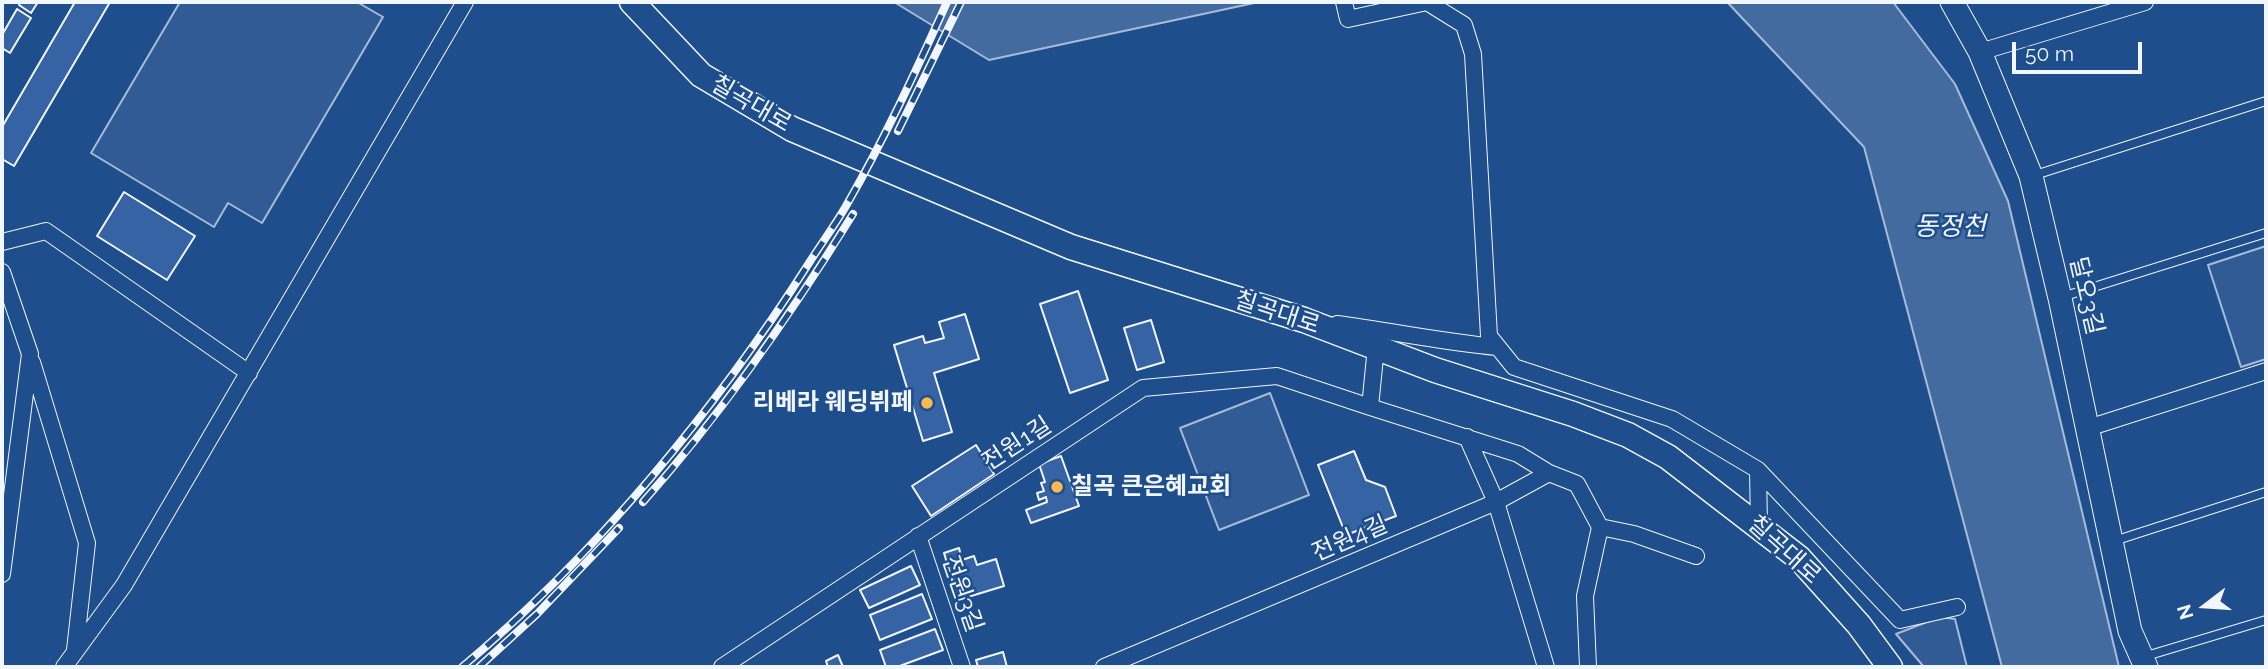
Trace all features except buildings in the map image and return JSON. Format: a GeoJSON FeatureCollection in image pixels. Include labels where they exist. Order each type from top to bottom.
{"type":"FeatureCollection","features":[{"type":"Feature","properties":{"kind":"main road","name":"칠곡대로"},"geometry":{"type":"LineString","coordinates":[[632,2],[701,75],[792,129],[1071,247],[1304,320],[1436,370],[1573,414],[1628,435],[1668,457],[1799,558],[1859,625],[1890,667]]}},
{"type":"Feature","properties":{"kind":"street"},"geometry":{"type":"LineString","coordinates":[[64,667],[124,585],[465,2]]}},
{"type":"Feature","properties":{"kind":"street"},"geometry":{"type":"LineString","coordinates":[[1344,2],[1348,19],[1427,2],[1464,25],[1473,54],[1489,336],[1514,367],[1672,419],[1758,470],[1900,620],[1957,607]]}},
{"type":"Feature","properties":{"kind":"street","name":"달오3길"},"geometry":{"type":"LineString","coordinates":[[1952,2],[1980,52],[2031,176],[2060,298],[2130,631],[2143,662]]}},
{"type":"Feature","properties":{"kind":"street"},"geometry":{"type":"LineString","coordinates":[[1980,52],[2145,2]]}},
{"type":"Feature","properties":{"kind":"street"},"geometry":{"type":"LineString","coordinates":[[2,242],[46,231],[249,373]]}},
{"type":"Feature","properties":{"kind":"street"},"geometry":{"type":"LineString","coordinates":[[2,272],[30,354],[87,543],[75,652]]}},
{"type":"Feature","properties":{"kind":"street"},"geometry":{"type":"LineString","coordinates":[[1304,320],[1443,342],[1497,347]]}},
{"type":"Feature","properties":{"kind":"street"},"geometry":{"type":"LineString","coordinates":[[1370,407],[1376,347]]}},
{"type":"Feature","properties":{"kind":"street"},"geometry":{"type":"LineString","coordinates":[[2,575],[30,354]]}},
{"type":"Feature","properties":{"kind":"street"},"geometry":{"type":"LineString","coordinates":[[2088,428],[2266,371]]}},
{"type":"Feature","properties":{"kind":"street","name":"전원1길"},"geometry":{"type":"LineString","coordinates":[[722,667],[1143,388],[1277,376],[1518,454],[1549,473],[1577,485],[1601,527]]}},
{"type":"Feature","properties":{"kind":"street"},"geometry":{"type":"LineString","coordinates":[[1467,437],[1496,502],[1546,667]]}},
{"type":"Feature","properties":{"kind":"street"},"geometry":{"type":"LineString","coordinates":[[1758,470],[1759,525]]}},
{"type":"Feature","properties":{"kind":"street","name":"전원4길"},"geometry":{"type":"LineString","coordinates":[[1104,667],[1496,502],[1549,473]]}},
{"type":"Feature","properties":{"kind":"street"},"geometry":{"type":"LineString","coordinates":[[1588,667],[1585,596],[1601,527],[1634,534],[1696,556]]}},
{"type":"Feature","properties":{"kind":"street","name":"전원3길"},"geometry":{"type":"LineString","coordinates":[[918,536],[962,667]]}},
{"type":"Feature","properties":{"kind":"lane"},"geometry":{"type":"LineString","coordinates":[[2031,176],[2266,101]]}},
{"type":"Feature","properties":{"kind":"lane"},"geometry":{"type":"LineString","coordinates":[[2060,298],[2266,233]]}},
{"type":"Feature","properties":{"kind":"lane"},"geometry":{"type":"LineString","coordinates":[[2111,542],[2266,492]]}},
{"type":"Feature","properties":{"kind":"lane","name":"달오3길"},"geometry":{"type":"LineString","coordinates":[[2143,662],[2266,620]]}},
{"type":"Feature","properties":{"kind":"shaded area"},"geometry":{"type":"Polygon","coordinates":[[[180,2],[357,2],[383,17],[262,223],[228,203],[214,227],[91,153],[180,2]]]}},
{"type":"Feature","properties":{"kind":"shaded area"},"geometry":{"type":"Polygon","coordinates":[[[2266,246],[2266,359],[2241,367],[2208,265],[2266,246]]]}},
{"type":"Feature","properties":{"kind":"shaded area"},"geometry":{"type":"Polygon","coordinates":[[[1270,393],[1309,495],[1219,530],[1180,428],[1270,393]]]}},
{"type":"Feature","properties":{"kind":"shaded area"},"geometry":{"type":"Polygon","coordinates":[[[1940,617],[1955,619],[1967,667],[1924,667],[1896,634],[1940,617]]]}},
{"type":"Feature","properties":{"kind":"water"},"geometry":{"type":"Polygon","coordinates":[[[894,2],[1259,2],[989,60],[894,2]]]}},
{"type":"Feature","properties":{"kind":"water","name":"동정천"},"geometry":{"type":"Polygon","coordinates":[[[1727,2],[1893,2],[1955,84],[2008,201],[2119,667],[2002,667],[1864,147],[1727,2]]]}},
{"type":"Feature","properties":{"kind":"railway"},"geometry":{"type":"LineString","coordinates":[[462,667],[511,624],[606,529],[693,426],[734,372],[773,318],[846,206],[899,105],[947,2]]}},
{"type":"Feature","properties":{"kind":"railway"},"geometry":{"type":"LineString","coordinates":[[898,131],[961,2]]}},
{"type":"Feature","properties":{"kind":"railway"},"geometry":{"type":"LineString","coordinates":[[643,502],[728,398],[805,289],[853,214]]}},
{"type":"Feature","properties":{"kind":"railway"},"geometry":{"type":"LineString","coordinates":[[479,667],[537,614],[619,528]]}},
{"type":"Feature","properties":{"kind":"place","name":"리베라 웨딩뷔페"},"geometry":{"type":"Point","coordinates":[927,403]}},
{"type":"Feature","properties":{"kind":"place","name":"칠곡 큰은혜교회"},"geometry":{"type":"Point","coordinates":[1057,487]}}]}
